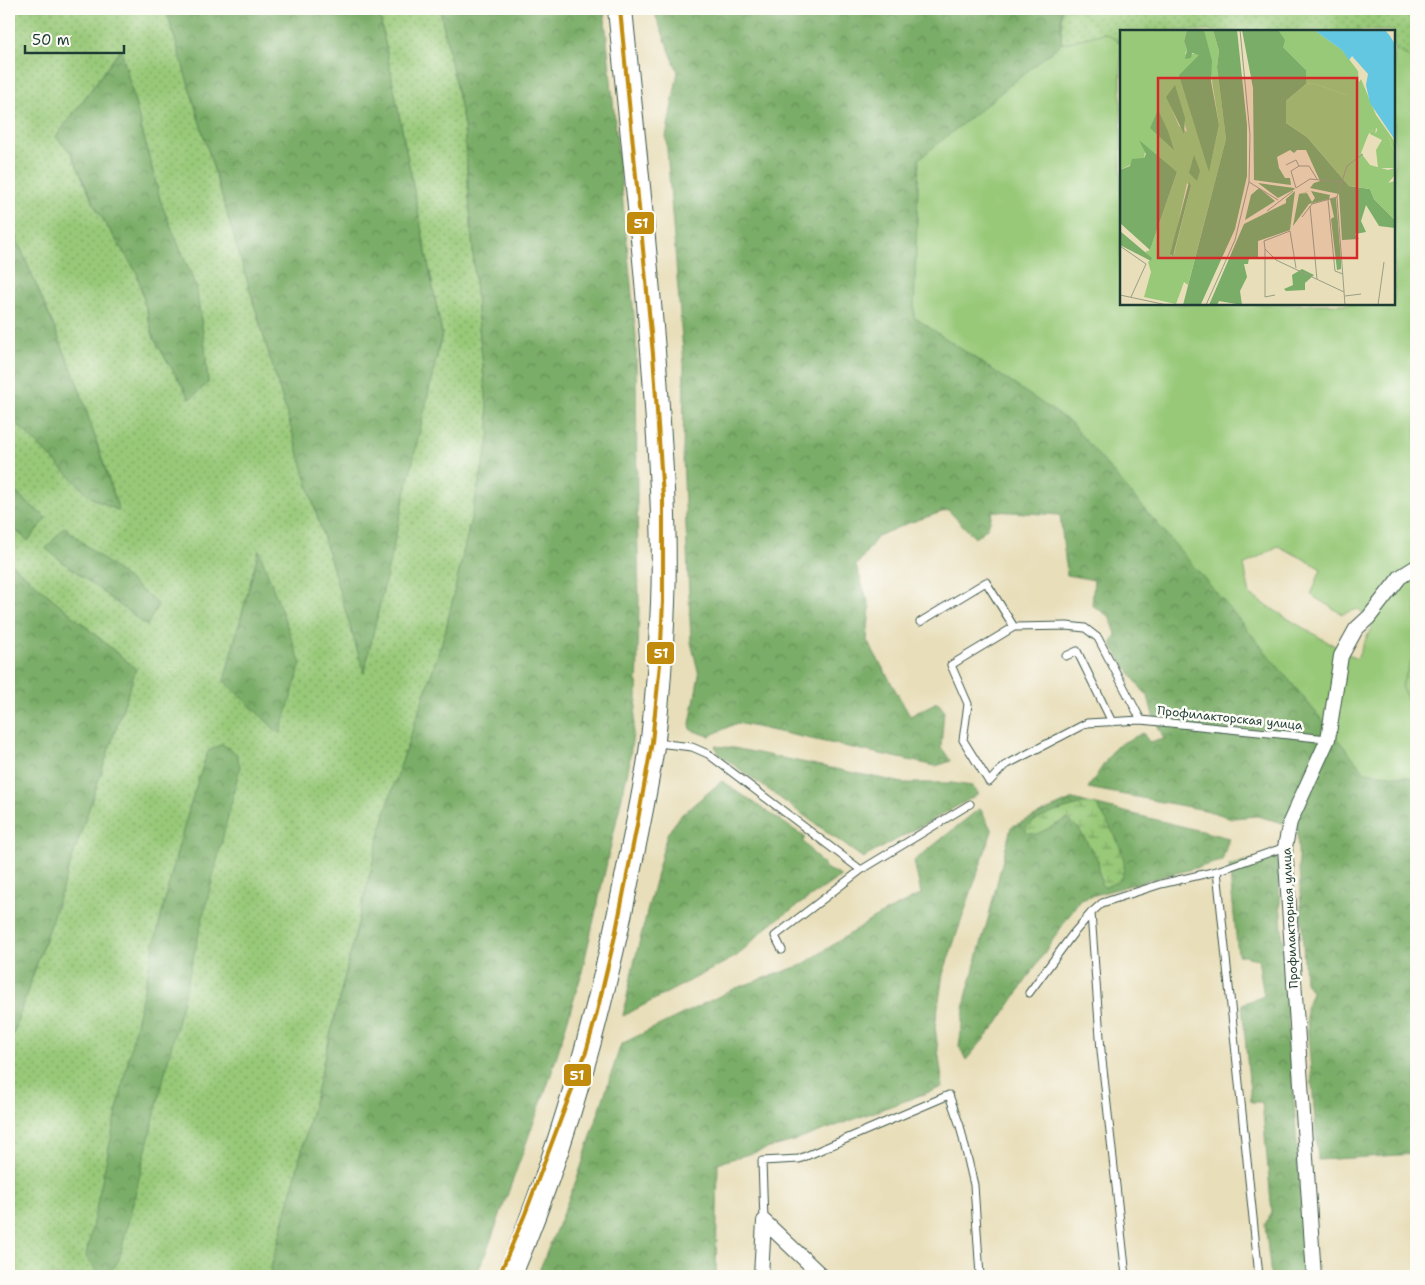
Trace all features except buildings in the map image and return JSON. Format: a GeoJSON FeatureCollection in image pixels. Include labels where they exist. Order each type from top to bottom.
{"type":"FeatureCollection","features":[{"type":"Feature","properties":{"kind":"highway"},"geometry":{"type":"LineString","coordinates":[[509,1276],[534,1215],[554,1156],[596,1016],[615,936],[652,742],[660,664],[663,601],[663,497],[653,354],[620,9]]}},
{"type":"Feature","properties":{"kind":"highway"},"geometry":{"type":"LineString","coordinates":[[500,1276],[586,1052]]}},
{"type":"Feature","properties":{"kind":"street","name":"Профилакторная улица"},"geometry":{"type":"LineString","coordinates":[[1314,1276],[1285,847],[1290,822],[1328,739],[1341,656],[1356,629],[1369,617],[1400,577],[1416,567]]}},
{"type":"Feature","properties":{"kind":"street"},"geometry":{"type":"LineString","coordinates":[[761,1276],[764,1221]]}},
{"type":"Feature","properties":{"kind":"street"},"geometry":{"type":"LineString","coordinates":[[764,1221],[822,1276]]}},
{"type":"Feature","properties":{"kind":"lane"},"geometry":{"type":"LineString","coordinates":[[920,622],[986,582],[1014,627],[951,665],[968,704],[963,740],[989,782],[1004,766],[1087,723],[1141,720]]}},
{"type":"Feature","properties":{"kind":"lane","name":"Профилакторская улица"},"geometry":{"type":"LineString","coordinates":[[1014,627],[1067,626],[1085,628],[1098,638],[1141,720],[1328,739]]}},
{"type":"Feature","properties":{"kind":"lane"},"geometry":{"type":"LineString","coordinates":[[1066,656],[1077,651],[1112,722]]}},
{"type":"Feature","properties":{"kind":"lane"},"geometry":{"type":"LineString","coordinates":[[652,742],[692,747],[708,754],[861,870]]}},
{"type":"Feature","properties":{"kind":"lane"},"geometry":{"type":"LineString","coordinates":[[782,950],[775,936],[861,870],[970,804]]}},
{"type":"Feature","properties":{"kind":"lane"},"geometry":{"type":"LineString","coordinates":[[1029,993],[1072,935],[1102,903],[1160,884],[1216,871],[1285,847]]}},
{"type":"Feature","properties":{"kind":"lane"},"geometry":{"type":"LineString","coordinates":[[1216,871],[1259,1276]]}},
{"type":"Feature","properties":{"kind":"lane"},"geometry":{"type":"LineString","coordinates":[[1091,913],[1101,1051],[1126,1276]]}},
{"type":"Feature","properties":{"kind":"lane"},"geometry":{"type":"LineString","coordinates":[[764,1221],[762,1161],[799,1159],[949,1095],[960,1126],[974,1185],[980,1276]]}},
{"type":"Feature","properties":{"kind":"green space"},"geometry":{"type":"Polygon","coordinates":[[[9,9],[166,9],[364,672],[442,334],[380,17],[382,9],[440,9],[464,125],[477,309],[490,435],[445,633],[386,809],[269,1276],[9,1276],[9,1046],[136,669],[9,562],[9,525],[28,540],[46,518],[9,487],[9,416],[92,498],[119,511],[76,379],[15,235],[9,232],[9,9]],[[121,49],[56,137],[71,153],[97,210],[137,273],[154,339],[190,399],[208,383],[196,287],[161,203],[121,49]],[[64,527],[47,549],[157,604],[64,527]],[[259,550],[224,681],[280,734],[259,550]]]}},
{"type":"Feature","properties":{"kind":"green space"},"geometry":{"type":"Polygon","coordinates":[[[166,9],[382,9],[380,17],[442,334],[364,673],[166,9]]]}},
{"type":"Feature","properties":{"kind":"green space"},"geometry":{"type":"Polygon","coordinates":[[[440,9],[604,9],[636,336],[639,605],[637,699],[629,766],[581,976],[550,1078],[485,1256],[475,1276],[269,1276],[386,809],[445,633],[490,435],[477,309],[464,125],[440,9]]]}},
{"type":"Feature","properties":{"kind":"green space"},"geometry":{"type":"Polygon","coordinates":[[[653,9],[1061,9],[1061,44],[919,159],[914,317],[1070,422],[1232,611],[1365,772],[1416,778],[1416,1113],[1412,1117],[1412,1135],[1416,1138],[1416,1154],[1318,1160],[1306,1008],[1312,992],[1305,982],[1297,829],[1257,816],[1232,818],[1205,810],[1088,788],[1116,746],[1143,733],[1149,742],[1164,739],[1153,715],[1148,696],[1111,645],[1116,634],[1110,617],[1092,605],[1094,580],[1067,575],[1060,515],[993,511],[988,527],[975,538],[948,510],[878,536],[856,566],[870,608],[867,640],[910,716],[937,702],[944,710],[941,747],[951,761],[936,766],[737,723],[709,736],[691,730],[690,724],[699,675],[691,642],[683,458],[684,365],[666,137],[678,72],[653,9]]]}},
{"type":"Feature","properties":{"kind":"green space"},"geometry":{"type":"Polygon","coordinates":[[[1061,9],[1416,9],[1416,60],[1395,50],[1395,30],[1120,30],[1120,42],[1105,33],[1061,44],[1061,9]]]}},
{"type":"Feature","properties":{"kind":"green space"},"geometry":{"type":"Polygon","coordinates":[[[1105,33],[1120,42],[1120,305],[1395,305],[1395,50],[1416,60],[1416,628],[1412,659],[1401,687],[1413,708],[1416,707],[1416,778],[1365,772],[1232,611],[1070,422],[914,317],[919,159],[1061,44],[1105,33]],[[1278,546],[1244,565],[1250,595],[1357,659],[1374,621],[1358,609],[1342,614],[1311,595],[1321,569],[1278,546]]]}},
{"type":"Feature","properties":{"kind":"green space"},"geometry":{"type":"Polygon","coordinates":[[[121,49],[161,203],[196,287],[208,383],[190,399],[154,339],[137,273],[97,210],[71,153],[56,137],[121,49]]]}},
{"type":"Feature","properties":{"kind":"green space"},"geometry":{"type":"Polygon","coordinates":[[[9,232],[15,235],[76,379],[119,511],[92,498],[9,416],[9,232]]]}},
{"type":"Feature","properties":{"kind":"green space"},"geometry":{"type":"Polygon","coordinates":[[[9,487],[46,518],[28,541],[9,525],[9,487]]]}},
{"type":"Feature","properties":{"kind":"green space"},"geometry":{"type":"Polygon","coordinates":[[[64,527],[158,604],[147,626],[46,549],[64,527]]]}},
{"type":"Feature","properties":{"kind":"green space"},"geometry":{"type":"Polygon","coordinates":[[[259,550],[301,664],[280,734],[224,681],[259,550]]]}},
{"type":"Feature","properties":{"kind":"green space"},"geometry":{"type":"Polygon","coordinates":[[[9,562],[136,669],[9,1046],[9,562]]]}},
{"type":"Feature","properties":{"kind":"green space"},"geometry":{"type":"Polygon","coordinates":[[[1416,628],[1416,707],[1413,708],[1401,687],[1412,659],[1416,628]]]}},
{"type":"Feature","properties":{"kind":"green space"},"geometry":{"type":"Polygon","coordinates":[[[222,744],[237,754],[240,767],[119,1260],[109,1274],[95,1270],[86,1256],[145,984],[178,847],[208,751],[222,744]]]}},
{"type":"Feature","properties":{"kind":"green space"},"geometry":{"type":"Polygon","coordinates":[[[715,746],[734,748],[903,783],[952,783],[972,786],[979,794],[863,858],[720,755],[715,746]]]}},
{"type":"Feature","properties":{"kind":"green space"},"geometry":{"type":"Polygon","coordinates":[[[722,781],[805,837],[803,842],[827,869],[841,876],[769,925],[737,956],[623,1016],[633,967],[667,834],[681,815],[722,781]]]}},
{"type":"Feature","properties":{"kind":"green space"},"geometry":{"type":"Polygon","coordinates":[[[1073,799],[1088,803],[1060,810],[1033,821],[1037,834],[1067,819],[1079,829],[1098,860],[1101,884],[1119,843],[1097,805],[1229,838],[1222,861],[1080,899],[997,1024],[966,1060],[959,1046],[966,997],[1011,827],[1073,799]]]}},
{"type":"Feature","properties":{"kind":"green space"},"geometry":{"type":"Polygon","coordinates":[[[1088,803],[1097,805],[1118,842],[1122,853],[1123,872],[1119,880],[1105,887],[1101,884],[1098,860],[1079,829],[1067,819],[1037,834],[1027,833],[1025,828],[1047,815],[1088,803]]]}},
{"type":"Feature","properties":{"kind":"green space"},"geometry":{"type":"Polygon","coordinates":[[[980,808],[992,831],[943,974],[935,1027],[943,1087],[797,1140],[718,1163],[716,1276],[537,1276],[578,1176],[621,1044],[736,988],[802,965],[874,918],[921,894],[914,861],[980,808]]]}},
{"type":"Feature","properties":{"kind":"green space"},"geometry":{"type":"Polygon","coordinates":[[[1277,856],[1306,1276],[1271,1276],[1265,1224],[1272,1213],[1262,1102],[1251,1102],[1242,1004],[1264,996],[1258,959],[1238,955],[1229,865],[1277,856]]]}},
{"type":"Feature","properties":{"kind":"transit line","name":"51"},"geometry":{"type":"LineString","coordinates":[[499,1276],[525,1214],[586,1052],[596,1016],[615,936],[637,825],[652,742],[660,664],[663,601],[663,497],[653,354],[620,9]]}}]}
